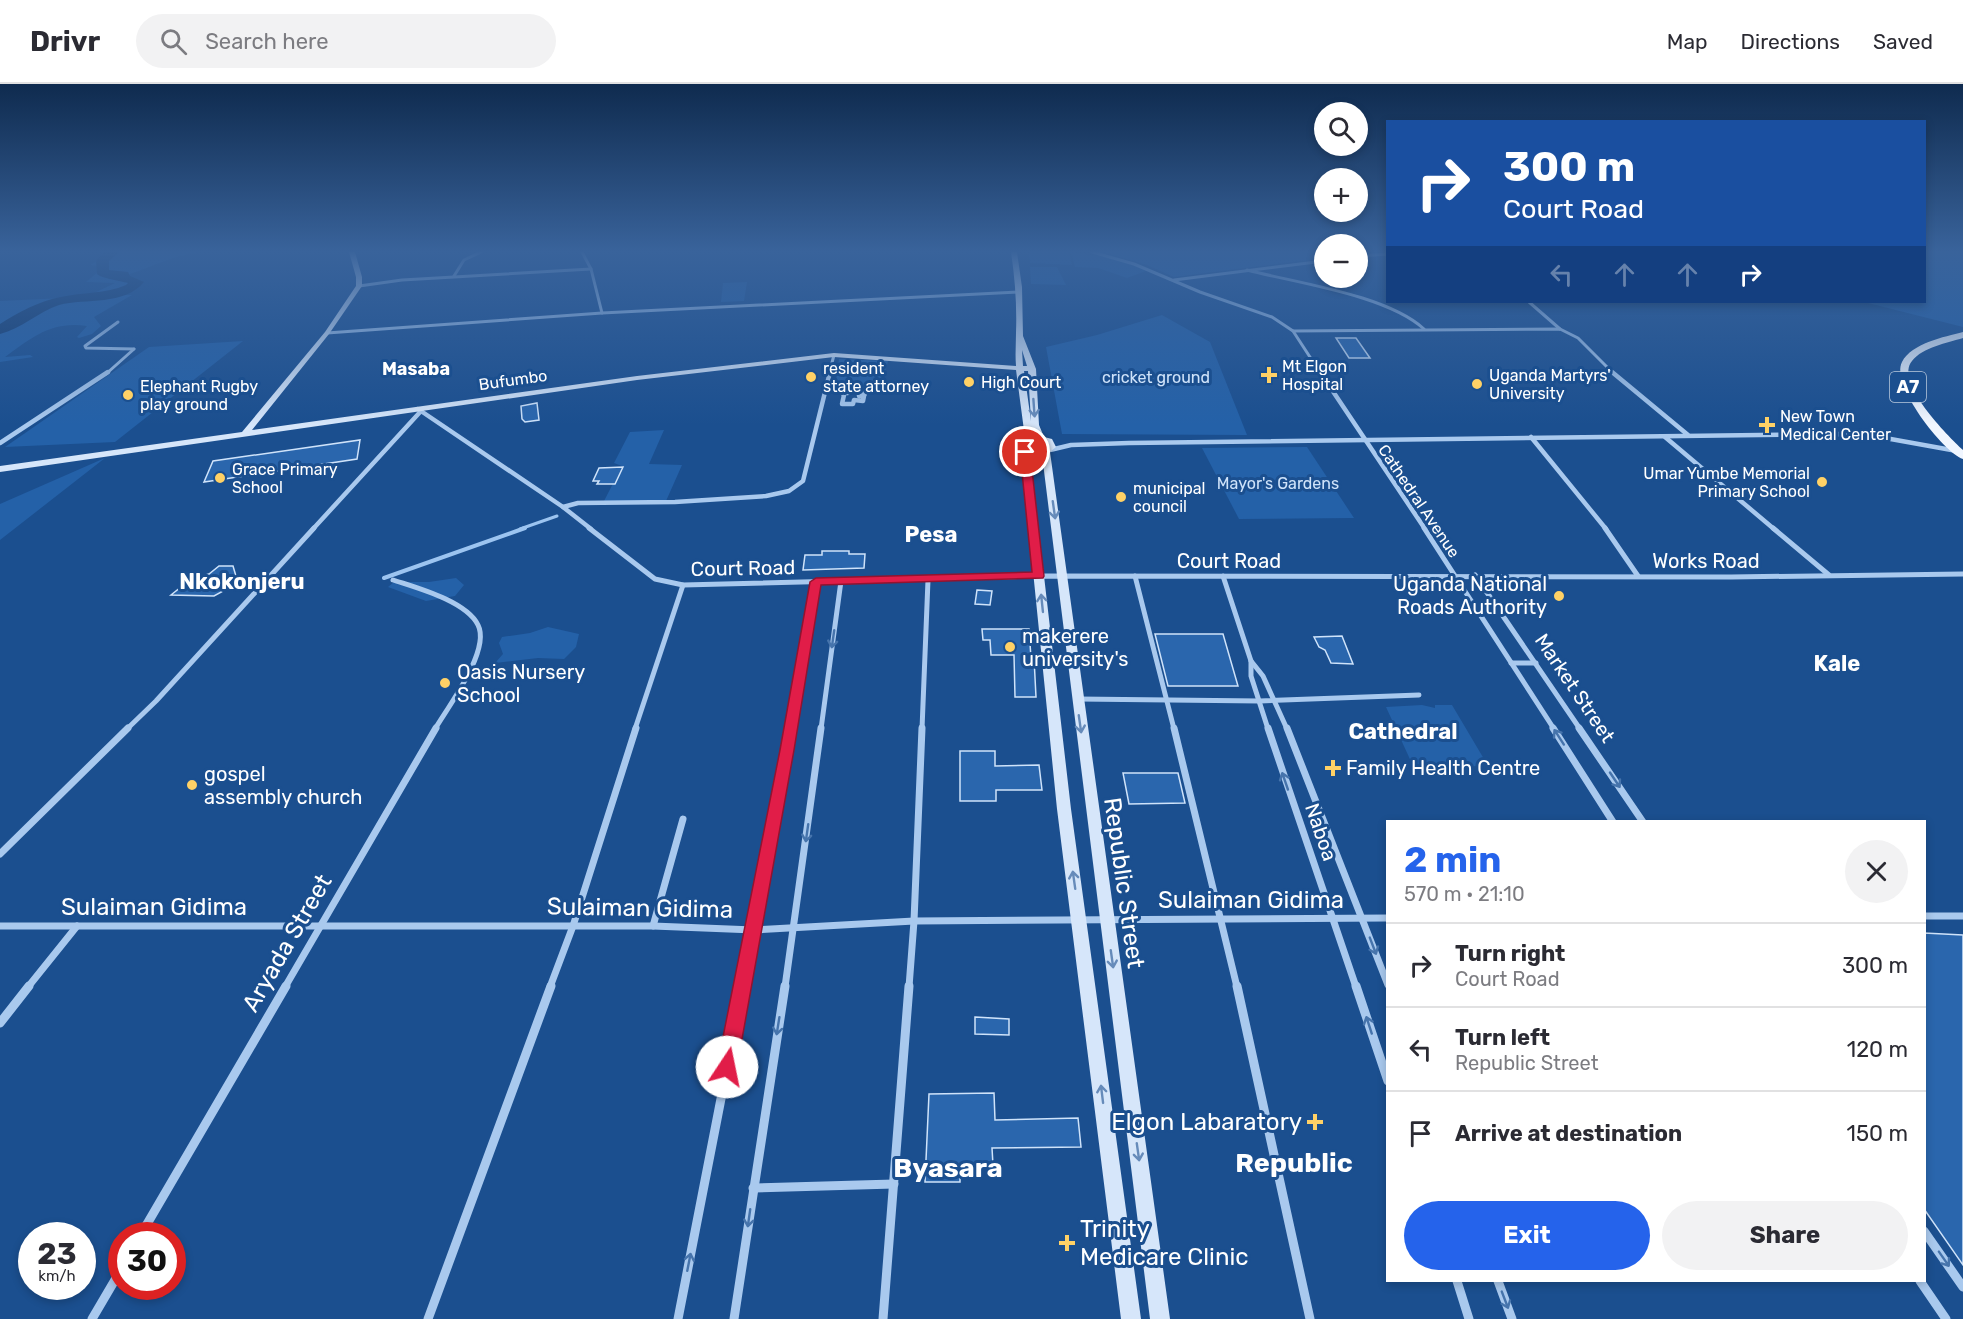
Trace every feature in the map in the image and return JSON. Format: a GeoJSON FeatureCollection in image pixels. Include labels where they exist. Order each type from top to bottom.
{"type":"FeatureCollection","features":[{"type":"Feature","properties":{"kind":"main road","name":"A7"},"geometry":{"type":"LineString","coordinates":[[1960,454],[1916,403],[1904,374],[1905,363],[1912,355],[1935,344],[1963,335]]}},
{"type":"Feature","properties":{"kind":"street"},"geometry":{"type":"LineString","coordinates":[[245,434],[327,333],[343,310]]}},
{"type":"Feature","properties":{"kind":"street"},"geometry":{"type":"LineString","coordinates":[[327,333],[669,310]]}},
{"type":"Feature","properties":{"kind":"street"},"geometry":{"type":"LineString","coordinates":[[1019,310],[1020,336],[1017,353],[1064,808],[1131,1319]]}},
{"type":"Feature","properties":{"kind":"street"},"geometry":{"type":"LineString","coordinates":[[1252,310],[1268,315],[1293,331],[1560,329]]}},
{"type":"Feature","properties":{"kind":"street"},"geometry":{"type":"LineString","coordinates":[[1391,310],[1420,322],[1424,329]]}},
{"type":"Feature","properties":{"kind":"street"},"geometry":{"type":"LineString","coordinates":[[1538,310],[1560,329],[1578,338],[1617,377],[1688,436]]}},
{"type":"Feature","properties":{"kind":"street"},"geometry":{"type":"LineString","coordinates":[[0,443],[108,372],[134,349],[86,348],[85,346],[118,322]]}},
{"type":"Feature","properties":{"kind":"street","name":"Cathedral Avenue"},"geometry":{"type":"LineString","coordinates":[[1293,331],[1451,575]]}},
{"type":"Feature","properties":{"kind":"street","name":"Republic Street"},"geometry":{"type":"LineString","coordinates":[[1020,336],[1032,369],[1035,425],[1046,445],[1064,576],[1077,699],[1160,1319]]}},
{"type":"Feature","properties":{"kind":"street"},"geometry":{"type":"LineString","coordinates":[[563,507],[578,503],[675,502],[766,496],[789,491],[803,481],[834,355]]}},
{"type":"Feature","properties":{"kind":"street","name":"Bufumbo"},"geometry":{"type":"LineString","coordinates":[[0,469],[686,371],[834,355],[1032,369]]}},
{"type":"Feature","properties":{"kind":"street"},"geometry":{"type":"LineString","coordinates":[[845,390],[866,390],[865,394],[859,394],[859,396],[864,396],[863,401],[854,400],[853,404],[842,404],[844,395],[842,393],[848,392],[845,390]]}},
{"type":"Feature","properties":{"kind":"street"},"geometry":{"type":"LineString","coordinates":[[0,854],[156,701],[420,410]]}},
{"type":"Feature","properties":{"kind":"street","name":"Court Road"},"geometry":{"type":"LineString","coordinates":[[420,410],[563,507],[655,579],[683,585],[1039,576],[1451,575]]}},
{"type":"Feature","properties":{"kind":"street"},"geometry":{"type":"LineString","coordinates":[[1027,445],[1531,437],[1851,435],[1886,438],[1960,454]]}},
{"type":"Feature","properties":{"kind":"street"},"geometry":{"type":"LineString","coordinates":[[1664,436],[1830,575]]}},
{"type":"Feature","properties":{"kind":"street"},"geometry":{"type":"LineString","coordinates":[[1531,437],[1603,524],[1638,576]]}},
{"type":"Feature","properties":{"kind":"street"},"geometry":{"type":"LineString","coordinates":[[1027,445],[1071,446]]}},
{"type":"Feature","properties":{"kind":"street","name":"Works Road"},"geometry":{"type":"LineString","coordinates":[[1451,575],[1963,574]]}},
{"type":"Feature","properties":{"kind":"street","name":"Market Street"},"geometry":{"type":"LineString","coordinates":[[1451,575],[1511,663],[1612,820]]}},
{"type":"Feature","properties":{"kind":"street","name":"Market Street"},"geometry":{"type":"LineString","coordinates":[[1475,575],[1643,820]]}},
{"type":"Feature","properties":{"kind":"street"},"geometry":{"type":"LineString","coordinates":[[1135,576],[1222,919],[1310,1319]]}},
{"type":"Feature","properties":{"kind":"street","name":"Naboa"},"geometry":{"type":"LineString","coordinates":[[1223,576],[1251,661],[1251,676],[1331,919],[1386,1075]]}},
{"type":"Feature","properties":{"kind":"street","name":"Aryada Street"},"geometry":{"type":"LineString","coordinates":[[148,1222],[469,671],[482,636],[480,626],[471,615],[450,603],[393,580]]}},
{"type":"Feature","properties":{"kind":"street"},"geometry":{"type":"LineString","coordinates":[[884,1319],[915,921],[928,580]]}},
{"type":"Feature","properties":{"kind":"street"},"geometry":{"type":"LineString","coordinates":[[678,1319],[754,930],[816,582]]}},
{"type":"Feature","properties":{"kind":"street"},"geometry":{"type":"LineString","coordinates":[[734,1319],[794,928],[841,582]]}},
{"type":"Feature","properties":{"kind":"street"},"geometry":{"type":"LineString","coordinates":[[428,1319],[573,926],[670,619],[683,585]]}},
{"type":"Feature","properties":{"kind":"street","name":"Naboa"},"geometry":{"type":"LineString","coordinates":[[1251,661],[1263,675],[1276,701],[1386,980]]}},
{"type":"Feature","properties":{"kind":"street"},"geometry":{"type":"LineString","coordinates":[[1511,663],[1536,663]]}},
{"type":"Feature","properties":{"kind":"street"},"geometry":{"type":"LineString","coordinates":[[1077,699],[1276,701],[1419,695]]}},
{"type":"Feature","properties":{"kind":"street"},"geometry":{"type":"LineString","coordinates":[[653,926],[683,819]]}},
{"type":"Feature","properties":{"kind":"street"},"geometry":{"type":"LineString","coordinates":[[1926,916],[1963,916]]}},
{"type":"Feature","properties":{"kind":"street","name":"Sulaiman Gidima"},"geometry":{"type":"LineString","coordinates":[[0,926],[321,928],[653,926],[754,930],[915,921],[1386,918]]}},
{"type":"Feature","properties":{"kind":"street"},"geometry":{"type":"LineString","coordinates":[[0,1023],[77,926]]}},
{"type":"Feature","properties":{"kind":"street"},"geometry":{"type":"LineString","coordinates":[[753,1188],[894,1184]]}},
{"type":"Feature","properties":{"kind":"street"},"geometry":{"type":"LineString","coordinates":[[1926,1234],[1963,1287]]}},
{"type":"Feature","properties":{"kind":"street"},"geometry":{"type":"LineString","coordinates":[[1457,1282],[1469,1319]]}},
{"type":"Feature","properties":{"kind":"street"},"geometry":{"type":"LineString","coordinates":[[1498,1282],[1512,1319]]}},
{"type":"Feature","properties":{"kind":"street"},"geometry":{"type":"LineString","coordinates":[[1921,1282],[1946,1319]]}},
{"type":"Feature","properties":{"kind":"street"},"geometry":{"type":"LineString","coordinates":[[92,1319],[108,1292]]}},
{"type":"Feature","properties":{"kind":"green space"},"geometry":{"type":"Polygon","coordinates":[[[0,310],[107,310],[94,317],[101,326],[92,334],[77,337],[87,326],[53,328],[34,337],[5,357],[30,355],[33,357],[0,362],[0,310]]]}},
{"type":"Feature","properties":{"kind":"green space"},"geometry":{"type":"Polygon","coordinates":[[[1894,310],[1963,310],[1963,327],[1894,310]]]}},
{"type":"Feature","properties":{"kind":"green space","name":"cricket ground"},"geometry":{"type":"Polygon","coordinates":[[[1162,315],[1210,342],[1247,435],[1062,434],[1046,347],[1097,335],[1162,315]]]}},
{"type":"Feature","properties":{"kind":"green space","name":"Elephant Rugby play ground"},"geometry":{"type":"Polygon","coordinates":[[[243,341],[115,442],[5,447],[149,347],[243,341]]]}},
{"type":"Feature","properties":{"kind":"green space"},"geometry":{"type":"Polygon","coordinates":[[[839,359],[888,361],[881,388],[835,388],[839,359]]]}},
{"type":"Feature","properties":{"kind":"green space"},"geometry":{"type":"Polygon","coordinates":[[[664,430],[649,464],[682,465],[666,501],[604,501],[622,466],[614,463],[630,432],[664,430]]]}},
{"type":"Feature","properties":{"kind":"green space","name":"Mayor's Gardens"},"geometry":{"type":"Polygon","coordinates":[[[1307,447],[1354,518],[1239,519],[1202,448],[1307,447]]]}},
{"type":"Feature","properties":{"kind":"green space"},"geometry":{"type":"Polygon","coordinates":[[[105,458],[0,540],[0,504],[105,458]]]}},
{"type":"Feature","properties":{"kind":"green space"},"geometry":{"type":"Polygon","coordinates":[[[456,578],[464,585],[455,596],[426,601],[388,587],[394,582],[429,582],[456,578]]]}},
{"type":"Feature","properties":{"kind":"green space"},"geometry":{"type":"Polygon","coordinates":[[[548,627],[579,634],[576,647],[564,659],[538,658],[495,663],[503,654],[499,643],[502,637],[530,633],[548,627]]]}},
{"type":"Feature","properties":{"kind":"green space"},"geometry":{"type":"Polygon","coordinates":[[[1422,705],[1435,708],[1435,705],[1452,705],[1484,759],[1478,760],[1480,766],[1414,768],[1386,707],[1422,705]]]}},
{"type":"Feature","properties":{"kind":"building"},"geometry":{"type":"Polygon","coordinates":[[[1336,338],[1356,338],[1370,358],[1349,358],[1336,338]]]}},
{"type":"Feature","properties":{"kind":"building"},"geometry":{"type":"Polygon","coordinates":[[[537,403],[539,420],[525,422],[522,419],[521,406],[537,403]]]}},
{"type":"Feature","properties":{"kind":"building"},"geometry":{"type":"Polygon","coordinates":[[[360,440],[357,459],[204,482],[213,461],[360,440]]]}},
{"type":"Feature","properties":{"kind":"building"},"geometry":{"type":"Polygon","coordinates":[[[623,467],[615,484],[597,484],[599,481],[593,481],[599,468],[623,467]]]}},
{"type":"Feature","properties":{"kind":"building"},"geometry":{"type":"Polygon","coordinates":[[[822,551],[849,551],[849,554],[865,554],[864,568],[803,570],[805,555],[822,555],[822,551]]]}},
{"type":"Feature","properties":{"kind":"building"},"geometry":{"type":"Polygon","coordinates":[[[219,566],[233,566],[238,583],[214,596],[171,595],[191,579],[209,574],[219,566]]]}},
{"type":"Feature","properties":{"kind":"building"},"geometry":{"type":"Polygon","coordinates":[[[977,590],[992,591],[990,605],[975,604],[977,590]]]}},
{"type":"Feature","properties":{"kind":"building"},"geometry":{"type":"Polygon","coordinates":[[[982,629],[1029,629],[1031,658],[1034,658],[1036,697],[1015,697],[1014,655],[991,655],[990,640],[983,640],[982,629]]]}},
{"type":"Feature","properties":{"kind":"building"},"geometry":{"type":"Polygon","coordinates":[[[1155,634],[1223,634],[1238,686],[1168,686],[1155,634]]]}},
{"type":"Feature","properties":{"kind":"building"},"geometry":{"type":"Polygon","coordinates":[[[1342,636],[1353,664],[1331,663],[1325,650],[1319,647],[1314,637],[1342,636]]]}},
{"type":"Feature","properties":{"kind":"building"},"geometry":{"type":"Polygon","coordinates":[[[960,751],[995,751],[995,766],[1039,765],[1042,790],[996,790],[996,801],[960,801],[960,751]]]}},
{"type":"Feature","properties":{"kind":"building"},"geometry":{"type":"Polygon","coordinates":[[[1123,773],[1178,773],[1185,803],[1129,804],[1123,773]]]}},
{"type":"Feature","properties":{"kind":"building"},"geometry":{"type":"Polygon","coordinates":[[[1926,933],[1963,935],[1963,1265],[1926,1212],[1926,933]]]}},
{"type":"Feature","properties":{"kind":"building"},"geometry":{"type":"Polygon","coordinates":[[[975,1017],[1009,1019],[1009,1035],[975,1034],[975,1017]]]}},
{"type":"Feature","properties":{"kind":"building"},"geometry":{"type":"Polygon","coordinates":[[[994,1093],[995,1120],[1078,1118],[1081,1147],[992,1148],[993,1165],[960,1166],[960,1182],[925,1182],[929,1094],[994,1093]]]}},
{"type":"Feature","properties":{"kind":"waterway"},"geometry":{"type":"LineString","coordinates":[[0,330],[37,310]]}},
{"type":"Feature","properties":{"kind":"waterway"},"geometry":{"type":"LineString","coordinates":[[520,529],[557,516]]}},
{"type":"Feature","properties":{"kind":"waterway"},"geometry":{"type":"LineString","coordinates":[[384,578],[525,528]]}},
{"type":"Feature","properties":{"kind":"place","name":"Mt Elgon Hospital"},"geometry":{"type":"Point","coordinates":[1269,375]}},
{"type":"Feature","properties":{"kind":"place","name":"resident state attorney"},"geometry":{"type":"Point","coordinates":[811,377]}},
{"type":"Feature","properties":{"kind":"place","name":"High Court"},"geometry":{"type":"Point","coordinates":[969,382]}},
{"type":"Feature","properties":{"kind":"place","name":"Uganda Martyrs' University"},"geometry":{"type":"Point","coordinates":[1477,384]}},
{"type":"Feature","properties":{"kind":"place","name":"Elephant Rugby play ground"},"geometry":{"type":"Point","coordinates":[128,395]}},
{"type":"Feature","properties":{"kind":"place","name":"New Town Medical Center"},"geometry":{"type":"Point","coordinates":[1767,425]}},
{"type":"Feature","properties":{"kind":"place","name":"Grace Primary School"},"geometry":{"type":"Point","coordinates":[220,478]}},
{"type":"Feature","properties":{"kind":"place","name":"Umar Yumbe Memorial Primary School"},"geometry":{"type":"Point","coordinates":[1822,482]}},
{"type":"Feature","properties":{"kind":"place","name":"municipal council"},"geometry":{"type":"Point","coordinates":[1121,497]}},
{"type":"Feature","properties":{"kind":"place","name":"Uganda National Roads Authority"},"geometry":{"type":"Point","coordinates":[1559,596]}},
{"type":"Feature","properties":{"kind":"place","name":"makerere university's"},"geometry":{"type":"Point","coordinates":[1010,647]}},
{"type":"Feature","properties":{"kind":"place","name":"Oasis Nursery School"},"geometry":{"type":"Point","coordinates":[445,683]}},
{"type":"Feature","properties":{"kind":"place","name":"Family Health Centre"},"geometry":{"type":"Point","coordinates":[1333,768]}},
{"type":"Feature","properties":{"kind":"place","name":"gospel assembly church"},"geometry":{"type":"Point","coordinates":[192,785]}},
{"type":"Feature","properties":{"kind":"place","name":"Elgon Labaratory"},"geometry":{"type":"Point","coordinates":[1315,1122]}},
{"type":"Feature","properties":{"kind":"place","name":"Trinity Medicare Clinic"},"geometry":{"type":"Point","coordinates":[1067,1243]}},
{"type":"Feature","properties":{"kind":"district","name":"Masaba"},"geometry":{"type":"Point","coordinates":[416,369]}},
{"type":"Feature","properties":{"kind":"district","name":"Pesa"},"geometry":{"type":"Point","coordinates":[931,534]}},
{"type":"Feature","properties":{"kind":"district","name":"Nkokonjeru"},"geometry":{"type":"Point","coordinates":[242,581]}},
{"type":"Feature","properties":{"kind":"district","name":"Kale"},"geometry":{"type":"Point","coordinates":[1837,663]}},
{"type":"Feature","properties":{"kind":"district","name":"Cathedral"},"geometry":{"type":"Point","coordinates":[1403,731]}},
{"type":"Feature","properties":{"kind":"district","name":"Republic"},"geometry":{"type":"Point","coordinates":[1294,1163]}},
{"type":"Feature","properties":{"kind":"district","name":"Byasara"},"geometry":{"type":"Point","coordinates":[948,1168]}},
{"type":"Feature","properties":{"kind":"route"},"geometry":{"type":"LineString","coordinates":[[727,1067],[754,930],[816,582],[1039,576],[1025,452]]}}]}
